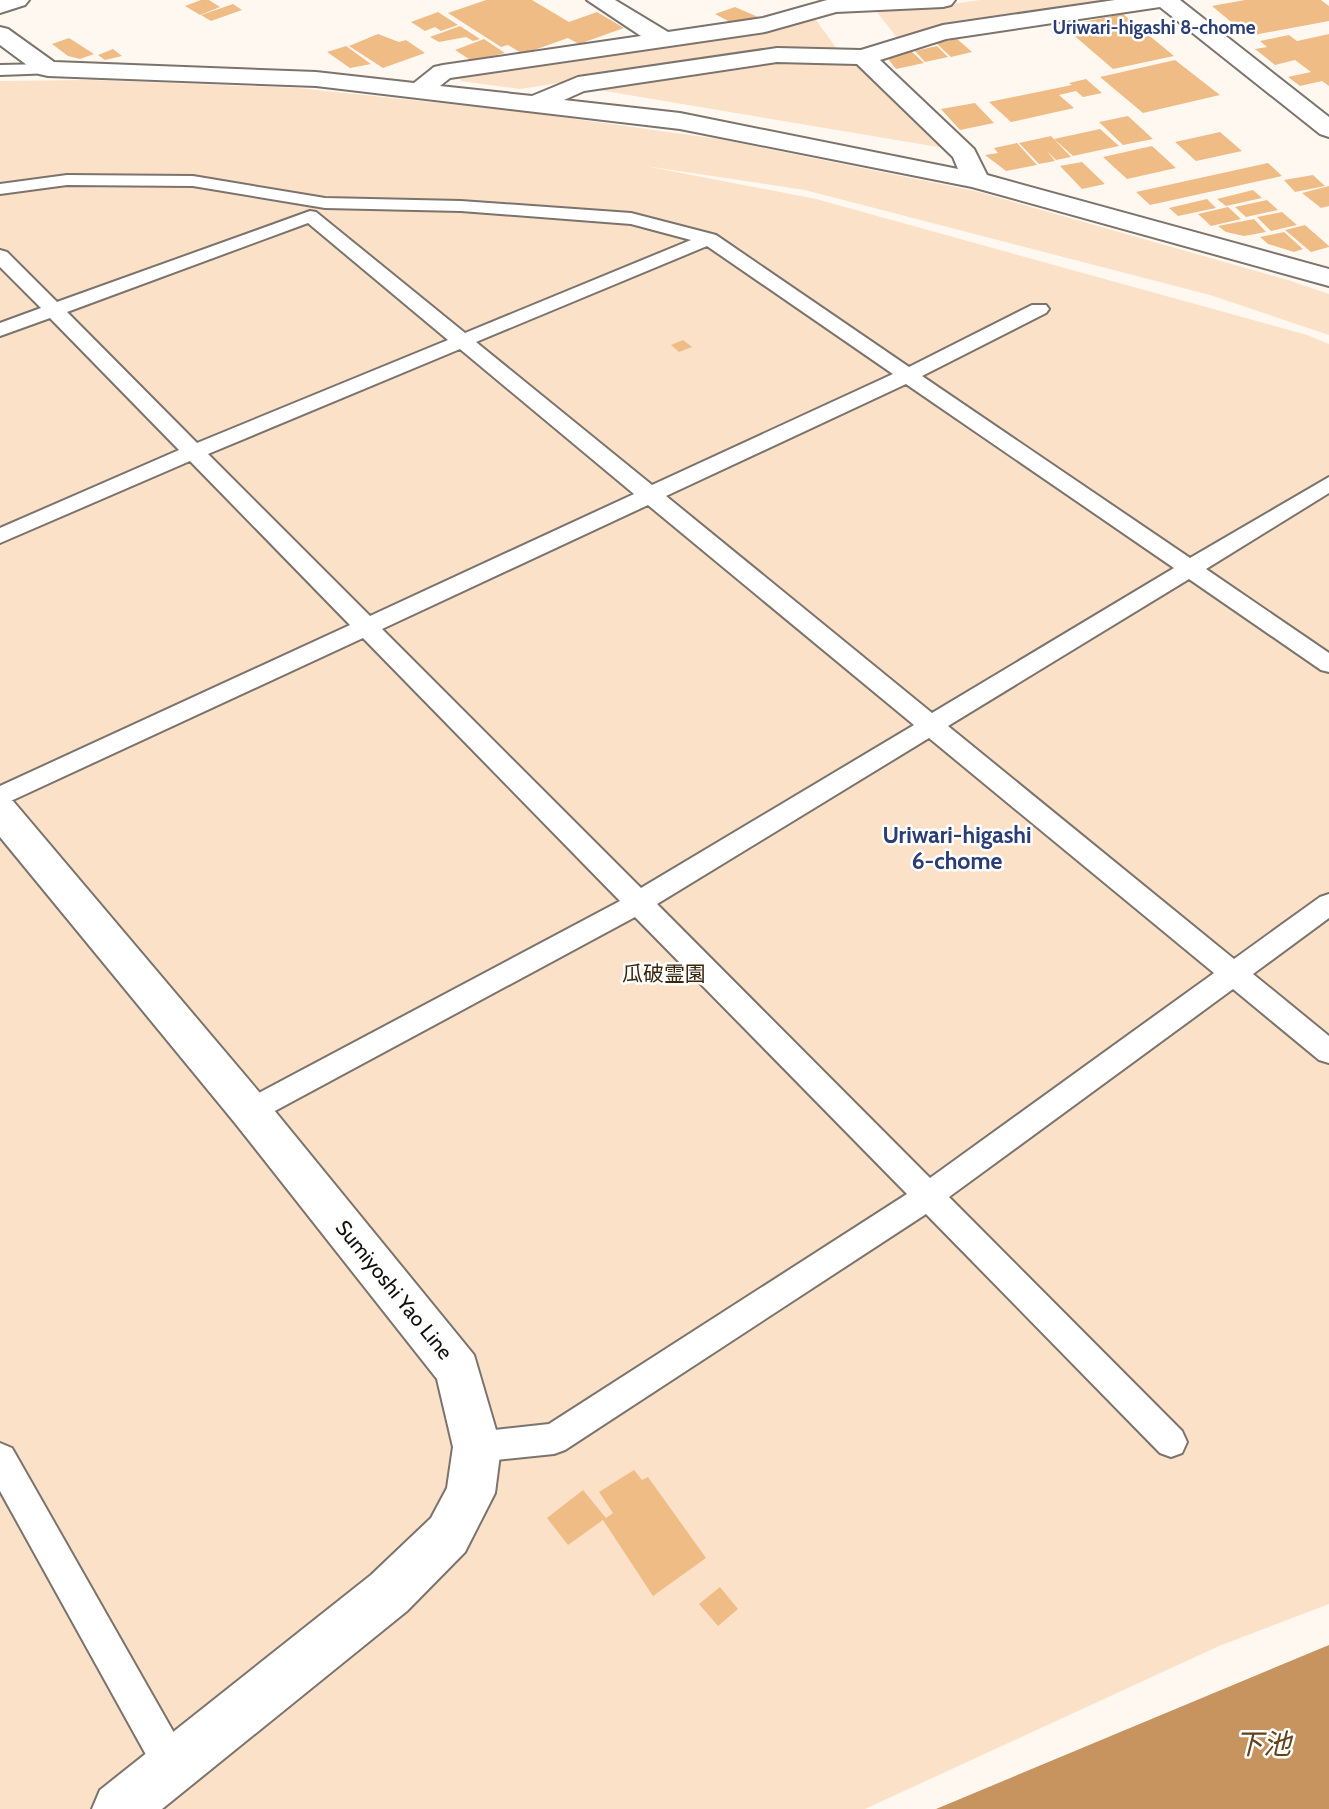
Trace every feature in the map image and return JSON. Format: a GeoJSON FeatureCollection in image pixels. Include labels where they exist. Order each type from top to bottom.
{"type":"FeatureCollection","features":[{"type":"Feature","properties":{"kind":"street"},"geometry":{"type":"LineString","coordinates":[[0,6],[17,0]]}},
{"type":"Feature","properties":{"kind":"street"},"geometry":{"type":"LineString","coordinates":[[599,0],[663,39]]}},
{"type":"Feature","properties":{"kind":"street"},"geometry":{"type":"LineString","coordinates":[[418,90],[443,72],[765,25],[835,5],[943,0]]}},
{"type":"Feature","properties":{"kind":"street"},"geometry":{"type":"LineString","coordinates":[[539,103],[578,84],[777,55],[863,57],[943,32],[1164,0],[1329,129]]}},
{"type":"Feature","properties":{"kind":"street"},"geometry":{"type":"LineString","coordinates":[[0,34],[48,69],[316,79],[680,121],[976,180],[1326,275]]}},
{"type":"Feature","properties":{"kind":"street"},"geometry":{"type":"LineString","coordinates":[[863,57],[965,154],[976,180]]}},
{"type":"Feature","properties":{"kind":"street","name":"Sumiyoshi Yao Line"},"geometry":{"type":"LineString","coordinates":[[0,811],[250,1111],[458,1370],[477,1447],[471,1493],[448,1535],[389,1593],[119,1809]]}},
{"type":"Feature","properties":{"kind":"lane"},"geometry":{"type":"LineString","coordinates":[[0,70],[48,69]]}},
{"type":"Feature","properties":{"kind":"lane"},"geometry":{"type":"LineString","coordinates":[[0,189],[67,180],[193,181],[325,203],[461,206],[631,219],[709,239],[1329,664]]}},
{"type":"Feature","properties":{"kind":"lane"},"geometry":{"type":"LineString","coordinates":[[0,330],[310,216],[1329,1052]]}},
{"type":"Feature","properties":{"kind":"lane"},"geometry":{"type":"LineString","coordinates":[[0,536],[193,452],[709,239]]}},
{"type":"Feature","properties":{"kind":"lane"},"geometry":{"type":"LineString","coordinates":[[0,256],[1171,1442]]}},
{"type":"Feature","properties":{"kind":"lane"},"geometry":{"type":"LineString","coordinates":[[0,797],[908,375],[1039,309]]}},
{"type":"Feature","properties":{"kind":"lane"},"geometry":{"type":"LineString","coordinates":[[250,1111],[638,903],[1329,485]]}},
{"type":"Feature","properties":{"kind":"lane"},"geometry":{"type":"LineString","coordinates":[[477,1447],[554,1439],[929,1196],[1329,904]]}},
{"type":"Feature","properties":{"kind":"lane"},"geometry":{"type":"LineString","coordinates":[[0,1460],[173,1767]]}},
{"type":"Feature","properties":{"kind":"green space"},"geometry":{"type":"Polygon","coordinates":[[[981,0],[1130,0],[938,26],[898,39],[873,7],[922,8],[981,0]]]}},
{"type":"Feature","properties":{"kind":"green space"},"geometry":{"type":"Polygon","coordinates":[[[813,16],[837,49],[786,48],[520,89],[461,81],[460,74],[773,30],[813,16]]]}},
{"type":"Feature","properties":{"kind":"green space"},"geometry":{"type":"Polygon","coordinates":[[[788,60],[857,64],[944,148],[599,90],[599,86],[788,60]]]}},
{"type":"Feature","properties":{"kind":"green space","name":"瓜破霊園"},"geometry":{"type":"Polygon","coordinates":[[[90,80],[298,88],[524,112],[719,139],[975,191],[1329,294],[1329,335],[1210,295],[805,190],[645,166],[816,199],[1307,335],[1329,344],[1329,1604],[1219,1646],[865,1809],[0,1809],[0,81],[90,80]]]}},
{"type":"Feature","properties":{"kind":"water","name":"下池"},"geometry":{"type":"Polygon","coordinates":[[[1329,1645],[1329,1809],[936,1809],[1329,1645]]]}},
{"type":"Feature","properties":{"kind":"building"},"geometry":{"type":"Polygon","coordinates":[[[209,0],[220,7],[200,15],[185,6],[209,0]]]}},
{"type":"Feature","properties":{"kind":"building"},"geometry":{"type":"Polygon","coordinates":[[[486,0],[532,0],[569,22],[597,12],[624,28],[579,44],[568,38],[523,54],[508,45],[501,47],[448,13],[486,0]]]}},
{"type":"Feature","properties":{"kind":"building"},"geometry":{"type":"Polygon","coordinates":[[[1245,0],[1321,0],[1329,6],[1329,21],[1248,36],[1212,6],[1245,0]]]}},
{"type":"Feature","properties":{"kind":"building"},"geometry":{"type":"Polygon","coordinates":[[[233,4],[242,10],[211,21],[201,15],[233,4]]]}},
{"type":"Feature","properties":{"kind":"building"},"geometry":{"type":"Polygon","coordinates":[[[735,7],[761,21],[723,27],[720,23],[730,22],[715,14],[735,7]]]}},
{"type":"Feature","properties":{"kind":"building"},"geometry":{"type":"Polygon","coordinates":[[[438,12],[458,25],[441,31],[435,27],[425,31],[411,22],[438,12]]]}},
{"type":"Feature","properties":{"kind":"building"},"geometry":{"type":"Polygon","coordinates":[[[1123,14],[1174,56],[1113,69],[1063,26],[1123,14]]]}},
{"type":"Feature","properties":{"kind":"building"},"geometry":{"type":"Polygon","coordinates":[[[460,26],[480,39],[473,41],[466,37],[439,42],[430,37],[460,26]]]}},
{"type":"Feature","properties":{"kind":"building"},"geometry":{"type":"Polygon","coordinates":[[[378,34],[399,42],[406,40],[425,53],[383,68],[349,46],[378,34]]]}},
{"type":"Feature","properties":{"kind":"building"},"geometry":{"type":"Polygon","coordinates":[[[1329,34],[1329,86],[1322,81],[1300,86],[1288,77],[1311,72],[1295,60],[1275,65],[1255,49],[1267,47],[1260,41],[1289,35],[1297,41],[1329,34]]]}},
{"type":"Feature","properties":{"kind":"building"},"geometry":{"type":"Polygon","coordinates":[[[69,38],[94,54],[80,59],[68,56],[52,44],[69,38]]]}},
{"type":"Feature","properties":{"kind":"building"},"geometry":{"type":"Polygon","coordinates":[[[484,39],[505,53],[472,61],[455,50],[484,39]]]}},
{"type":"Feature","properties":{"kind":"building"},"geometry":{"type":"Polygon","coordinates":[[[957,39],[972,52],[951,57],[936,43],[957,39]]]}},
{"type":"Feature","properties":{"kind":"building"},"geometry":{"type":"Polygon","coordinates":[[[346,46],[371,64],[350,68],[327,52],[346,46]]]}},
{"type":"Feature","properties":{"kind":"building"},"geometry":{"type":"Polygon","coordinates":[[[937,46],[948,57],[925,62],[915,51],[937,46]]]}},
{"type":"Feature","properties":{"kind":"building"},"geometry":{"type":"Polygon","coordinates":[[[113,49],[122,56],[105,60],[98,55],[113,49]]]}},
{"type":"Feature","properties":{"kind":"building"},"geometry":{"type":"Polygon","coordinates":[[[911,51],[924,63],[896,69],[889,60],[891,55],[911,51]]]}},
{"type":"Feature","properties":{"kind":"building"},"geometry":{"type":"Polygon","coordinates":[[[1175,60],[1220,95],[1143,113],[1100,77],[1175,60]]]}},
{"type":"Feature","properties":{"kind":"building"},"geometry":{"type":"Polygon","coordinates":[[[1086,79],[1102,93],[1083,97],[1076,91],[1059,95],[1074,108],[1011,122],[989,102],[1072,85],[1069,83],[1086,79]]]}},
{"type":"Feature","properties":{"kind":"building"},"geometry":{"type":"Polygon","coordinates":[[[975,103],[994,123],[960,130],[941,109],[975,103]]]}},
{"type":"Feature","properties":{"kind":"building"},"geometry":{"type":"Polygon","coordinates":[[[1128,116],[1153,139],[1123,145],[1099,122],[1128,116]]]}},
{"type":"Feature","properties":{"kind":"building"},"geometry":{"type":"Polygon","coordinates":[[[1100,129],[1119,146],[1073,156],[1054,139],[1100,129]]]}},
{"type":"Feature","properties":{"kind":"building"},"geometry":{"type":"Polygon","coordinates":[[[1220,132],[1242,151],[1196,161],[1175,142],[1220,132]]]}},
{"type":"Feature","properties":{"kind":"building"},"geometry":{"type":"Polygon","coordinates":[[[1051,136],[1071,157],[1056,160],[1047,151],[1055,161],[1039,164],[1019,143],[1051,136]]]}},
{"type":"Feature","properties":{"kind":"building"},"geometry":{"type":"Polygon","coordinates":[[[1017,143],[1037,165],[1006,171],[985,155],[998,153],[994,148],[1017,143]]]}},
{"type":"Feature","properties":{"kind":"building"},"geometry":{"type":"Polygon","coordinates":[[[1152,146],[1176,168],[1127,179],[1103,157],[1152,146]]]}},
{"type":"Feature","properties":{"kind":"building"},"geometry":{"type":"Polygon","coordinates":[[[1082,162],[1105,184],[1082,189],[1060,166],[1082,162]]]}},
{"type":"Feature","properties":{"kind":"building"},"geometry":{"type":"Polygon","coordinates":[[[1268,163],[1282,176],[1150,205],[1136,192],[1268,163]]]}},
{"type":"Feature","properties":{"kind":"building"},"geometry":{"type":"Polygon","coordinates":[[[1313,175],[1325,186],[1295,192],[1284,180],[1313,175]]]}},
{"type":"Feature","properties":{"kind":"building"},"geometry":{"type":"Polygon","coordinates":[[[1329,186],[1329,206],[1321,208],[1302,193],[1329,186]]]}},
{"type":"Feature","properties":{"kind":"building"},"geometry":{"type":"Polygon","coordinates":[[[1253,190],[1262,198],[1226,206],[1217,199],[1253,190]]]}},
{"type":"Feature","properties":{"kind":"building"},"geometry":{"type":"Polygon","coordinates":[[[1207,199],[1216,208],[1178,216],[1169,208],[1207,199]]]}},
{"type":"Feature","properties":{"kind":"building"},"geometry":{"type":"Polygon","coordinates":[[[1267,200],[1278,210],[1246,217],[1235,207],[1267,200]]]}},
{"type":"Feature","properties":{"kind":"building"},"geometry":{"type":"Polygon","coordinates":[[[1228,207],[1241,219],[1211,226],[1198,214],[1228,207]]]}},
{"type":"Feature","properties":{"kind":"building"},"geometry":{"type":"Polygon","coordinates":[[[1282,212],[1297,225],[1271,231],[1257,217],[1282,212]]]}},
{"type":"Feature","properties":{"kind":"building"},"geometry":{"type":"Polygon","coordinates":[[[1254,219],[1266,232],[1244,236],[1226,232],[1218,226],[1254,219]]]}},
{"type":"Feature","properties":{"kind":"building"},"geometry":{"type":"Polygon","coordinates":[[[1305,225],[1329,247],[1311,252],[1285,230],[1305,225]]]}},
{"type":"Feature","properties":{"kind":"building"},"geometry":{"type":"Polygon","coordinates":[[[1284,232],[1303,249],[1294,252],[1268,244],[1260,237],[1284,232]]]}},
{"type":"Feature","properties":{"kind":"building"},"geometry":{"type":"Polygon","coordinates":[[[683,340],[692,347],[679,352],[671,345],[683,340]]]}},
{"type":"Feature","properties":{"kind":"building"},"geometry":{"type":"Polygon","coordinates":[[[634,1470],[642,1480],[648,1477],[706,1558],[653,1596],[603,1520],[568,1545],[547,1518],[583,1490],[606,1518],[613,1513],[599,1492],[634,1470]]]}},
{"type":"Feature","properties":{"kind":"building"},"geometry":{"type":"Polygon","coordinates":[[[720,1587],[738,1609],[718,1626],[699,1604],[720,1587]]]}},
{"type":"Feature","properties":{"kind":"district","name":"Uriwari-higashi 8-chome"},"geometry":{"type":"Point","coordinates":[1154,27]}},
{"type":"Feature","properties":{"kind":"district","name":"Uriwari-higashi 6-chome"},"geometry":{"type":"Point","coordinates":[957,848]}}]}
